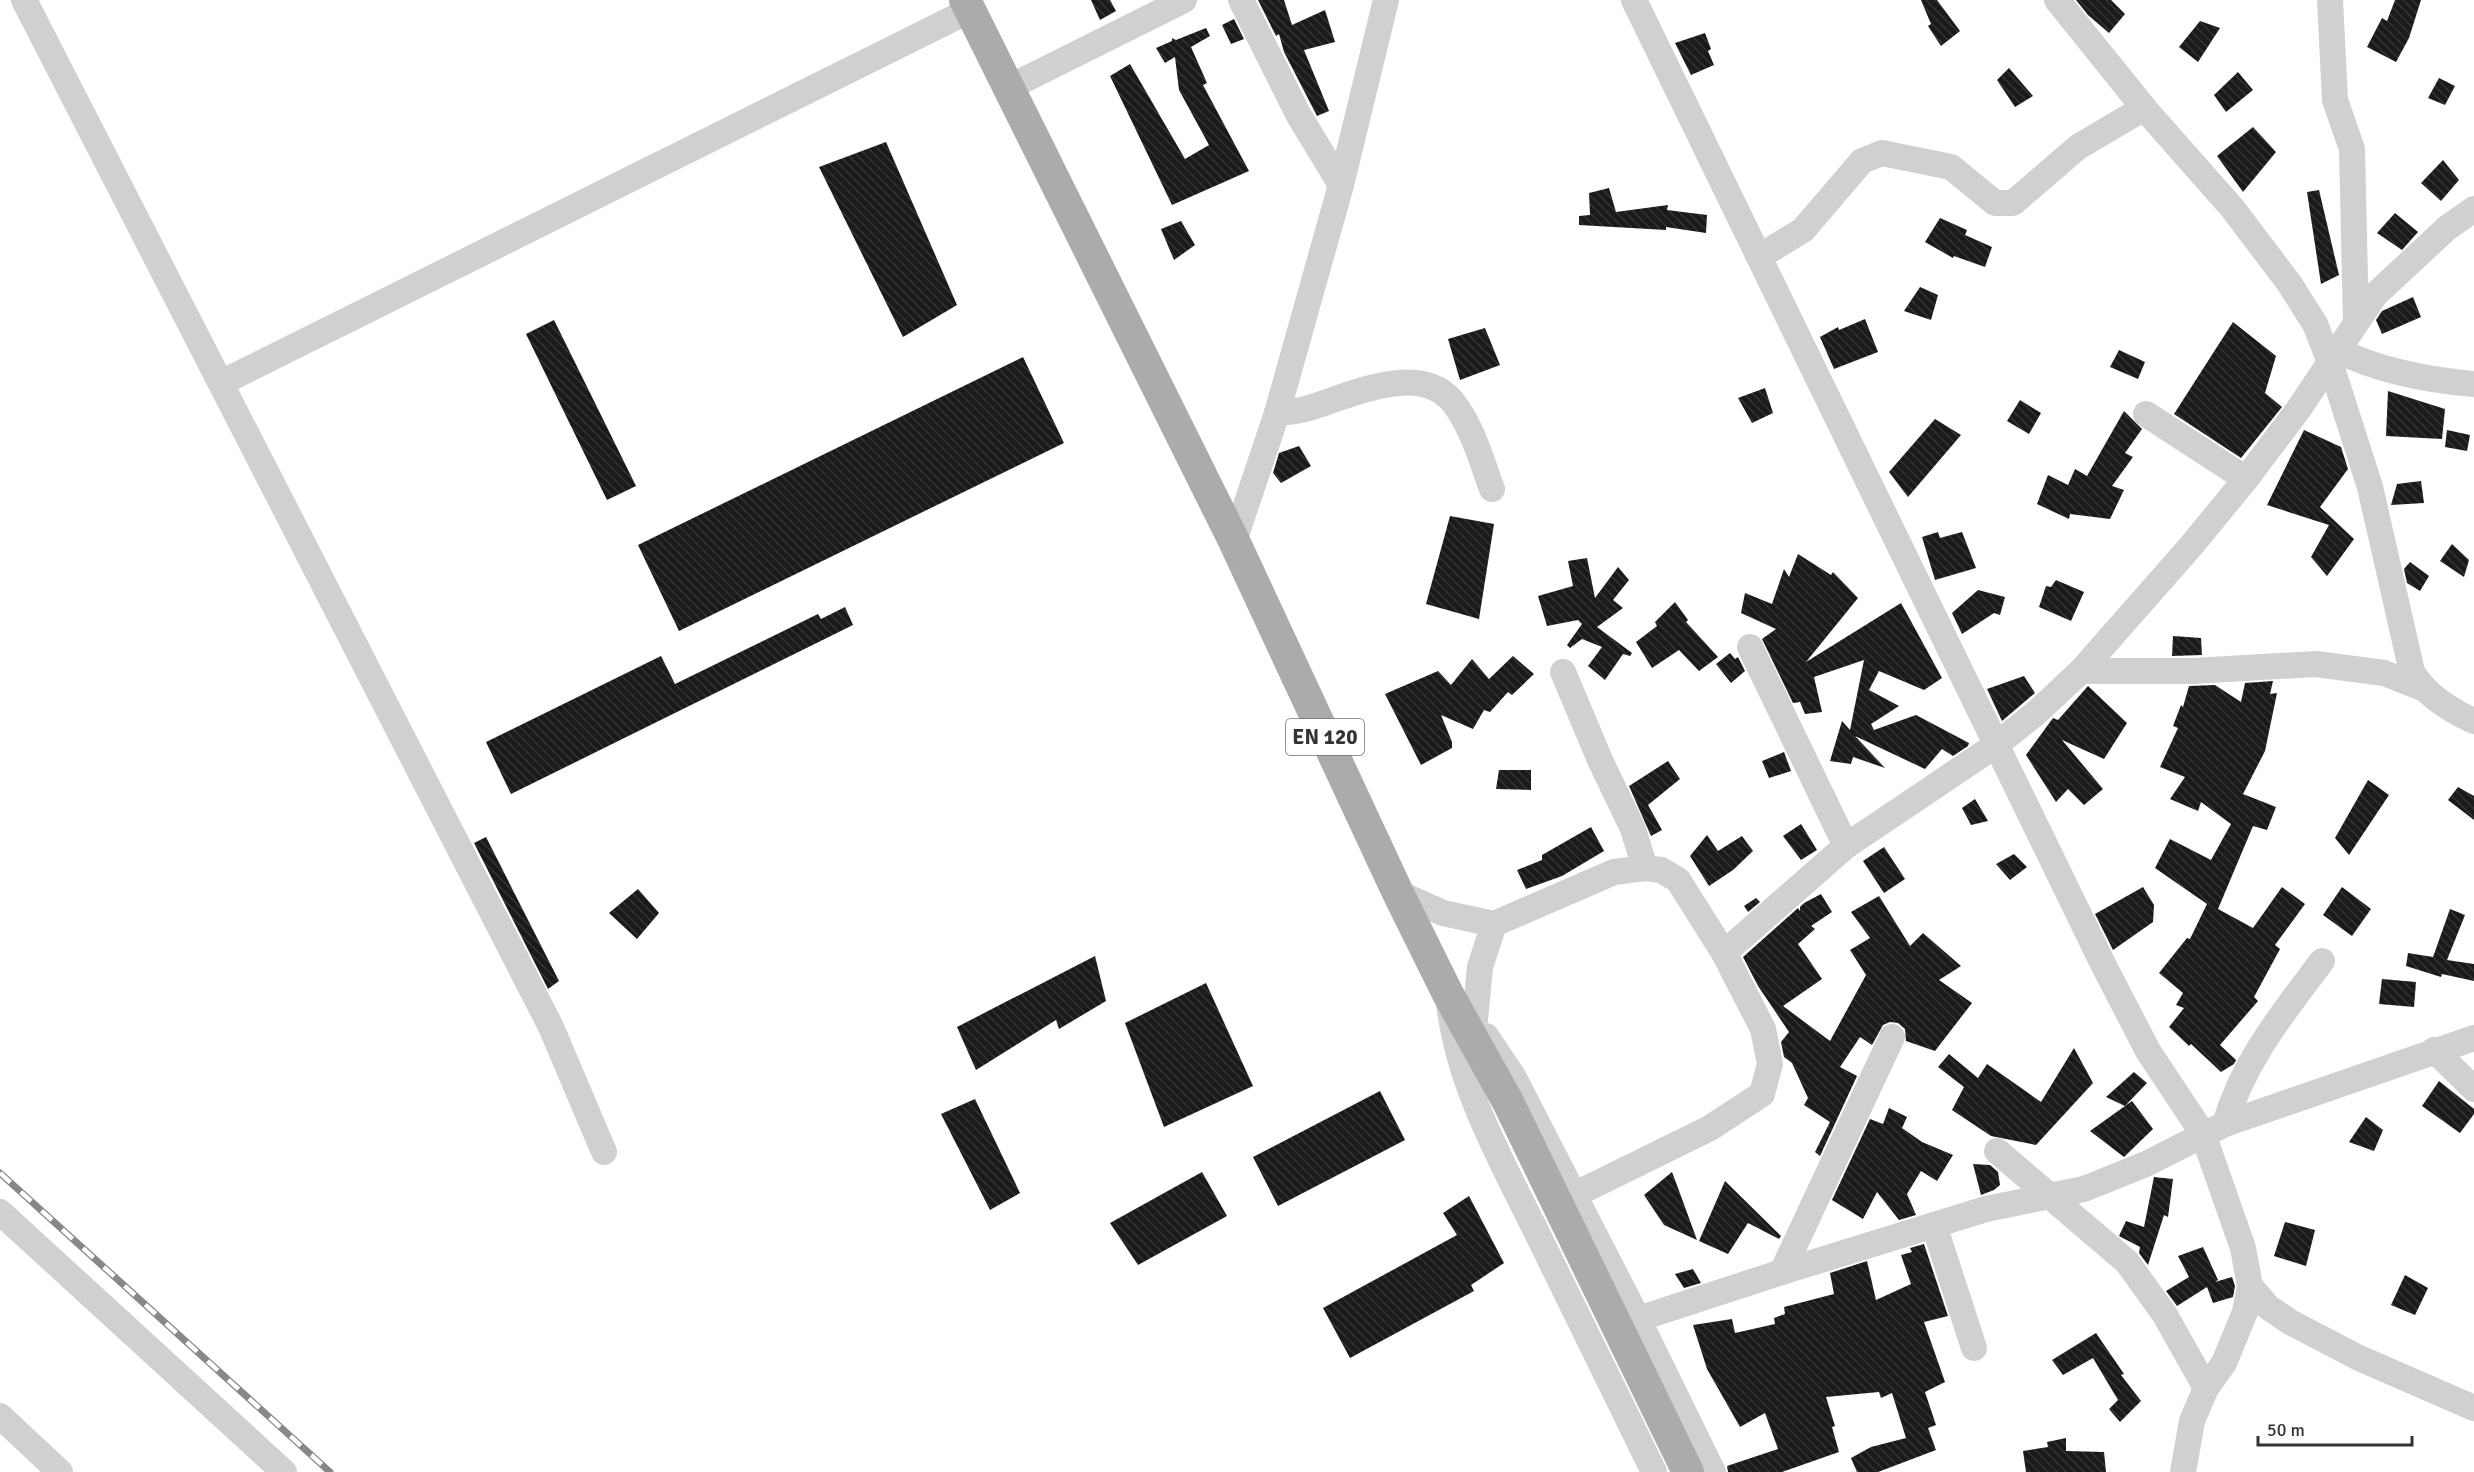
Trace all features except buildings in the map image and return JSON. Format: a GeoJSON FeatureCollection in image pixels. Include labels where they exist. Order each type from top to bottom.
{"type":"FeatureCollection","features":[{"type":"Feature","properties":{"kind":"main road","name":"EN 120"},"geometry":{"type":"LineString","coordinates":[[968,5],[1234,542],[1398,893],[1448,994],[1508,1102],[1688,1472]]}},
{"type":"Feature","properties":{"kind":"street"},"geometry":{"type":"LineString","coordinates":[[24,0],[551,1027],[604,1152]]}},
{"type":"Feature","properties":{"kind":"street"},"geometry":{"type":"LineString","coordinates":[[1008,88],[1184,0]]}},
{"type":"Feature","properties":{"kind":"street"},"geometry":{"type":"LineString","coordinates":[[1234,542],[1277,413],[1341,185],[1386,0]]}},
{"type":"Feature","properties":{"kind":"street"},"geometry":{"type":"LineString","coordinates":[[1634,0],[2103,964],[2148,1051],[2214,1129],[2250,1286],[2245,1312],[2224,1363],[2206,1389],[2192,1421],[2183,1472]]}},
{"type":"Feature","properties":{"kind":"street"},"geometry":{"type":"LineString","coordinates":[[2057,0],[2144,108],[2233,209],[2289,283],[2334,356],[2370,487],[2412,672],[2422,688]]}},
{"type":"Feature","properties":{"kind":"street"},"geometry":{"type":"LineString","coordinates":[[2330,0],[2335,100],[2352,149],[2356,322]]}},
{"type":"Feature","properties":{"kind":"street"},"geometry":{"type":"LineString","coordinates":[[1250,3],[1298,114],[1341,185]]}},
{"type":"Feature","properties":{"kind":"street"},"geometry":{"type":"LineString","coordinates":[[221,383],[968,5]]}},
{"type":"Feature","properties":{"kind":"street"},"geometry":{"type":"LineString","coordinates":[[1758,257],[1803,230],[1862,161],[1882,153],[1951,167],[1995,203],[2013,203],[2078,147],[2144,108]]}},
{"type":"Feature","properties":{"kind":"street"},"geometry":{"type":"LineString","coordinates":[[1724,953],[1846,846],[1996,745],[2036,713],[2081,671],[2191,546],[2246,479],[2298,410],[2375,295],[2446,228],[2474,209]]}},
{"type":"Feature","properties":{"kind":"street"},"geometry":{"type":"LineString","coordinates":[[2334,356],[2404,373],[2474,384]]}},
{"type":"Feature","properties":{"kind":"street"},"geometry":{"type":"LineString","coordinates":[[1277,413],[1303,410],[1394,383],[1419,383],[1442,392],[1457,407],[1473,436],[1492,489]]}},
{"type":"Feature","properties":{"kind":"street"},"geometry":{"type":"LineString","coordinates":[[2146,414],[2246,479]]}},
{"type":"Feature","properties":{"kind":"street"},"geometry":{"type":"LineString","coordinates":[[1750,647],[1846,846]]}},
{"type":"Feature","properties":{"kind":"street"},"geometry":{"type":"LineString","coordinates":[[2081,671],[2193,671],[2316,664],[2384,673],[2422,688],[2456,713],[2474,721]]}},
{"type":"Feature","properties":{"kind":"street"},"geometry":{"type":"LineString","coordinates":[[1563,672],[1600,760],[1633,830],[1644,868]]}},
{"type":"Feature","properties":{"kind":"street"},"geometry":{"type":"LineString","coordinates":[[1398,893],[1443,913],[1494,924],[1614,872],[1644,868],[1662,870],[1678,880],[1724,953],[1763,1029],[1770,1064],[1762,1094],[1710,1128],[1574,1195]]}},
{"type":"Feature","properties":{"kind":"street"},"geometry":{"type":"LineString","coordinates":[[1475,1020],[1480,967],[1494,924]]}},
{"type":"Feature","properties":{"kind":"street"},"geometry":{"type":"LineString","coordinates":[[2214,1129],[2268,1033],[2322,961]]}},
{"type":"Feature","properties":{"kind":"street"},"geometry":{"type":"LineString","coordinates":[[1448,994],[1475,1020],[1513,1076],[1638,1319],[1713,1472]]}},
{"type":"Feature","properties":{"kind":"street"},"geometry":{"type":"LineString","coordinates":[[1448,994],[1457,1053],[1497,1152],[1654,1472]]}},
{"type":"Feature","properties":{"kind":"street"},"geometry":{"type":"LineString","coordinates":[[1782,1272],[1892,1037]]}},
{"type":"Feature","properties":{"kind":"street"},"geometry":{"type":"LineString","coordinates":[[1638,1319],[1986,1209],[2084,1189],[2146,1164],[2214,1129],[2434,1050],[2474,1038]]}},
{"type":"Feature","properties":{"kind":"street"},"geometry":{"type":"LineString","coordinates":[[2434,1050],[2474,1089]]}},
{"type":"Feature","properties":{"kind":"street"},"geometry":{"type":"LineString","coordinates":[[1997,1151],[2127,1262],[2165,1315],[2206,1389]]}},
{"type":"Feature","properties":{"kind":"street"},"geometry":{"type":"LineString","coordinates":[[0,1212],[285,1472]]}},
{"type":"Feature","properties":{"kind":"street"},"geometry":{"type":"LineString","coordinates":[[1934,1225],[1974,1348]]}},
{"type":"Feature","properties":{"kind":"street"},"geometry":{"type":"LineString","coordinates":[[2250,1286],[2268,1307],[2290,1322],[2359,1358],[2474,1408]]}},
{"type":"Feature","properties":{"kind":"street"},"geometry":{"type":"LineString","coordinates":[[0,1416],[60,1472]]}},
{"type":"Feature","properties":{"kind":"railway"},"geometry":{"type":"LineString","coordinates":[[0,1173],[330,1472]]}}]}
